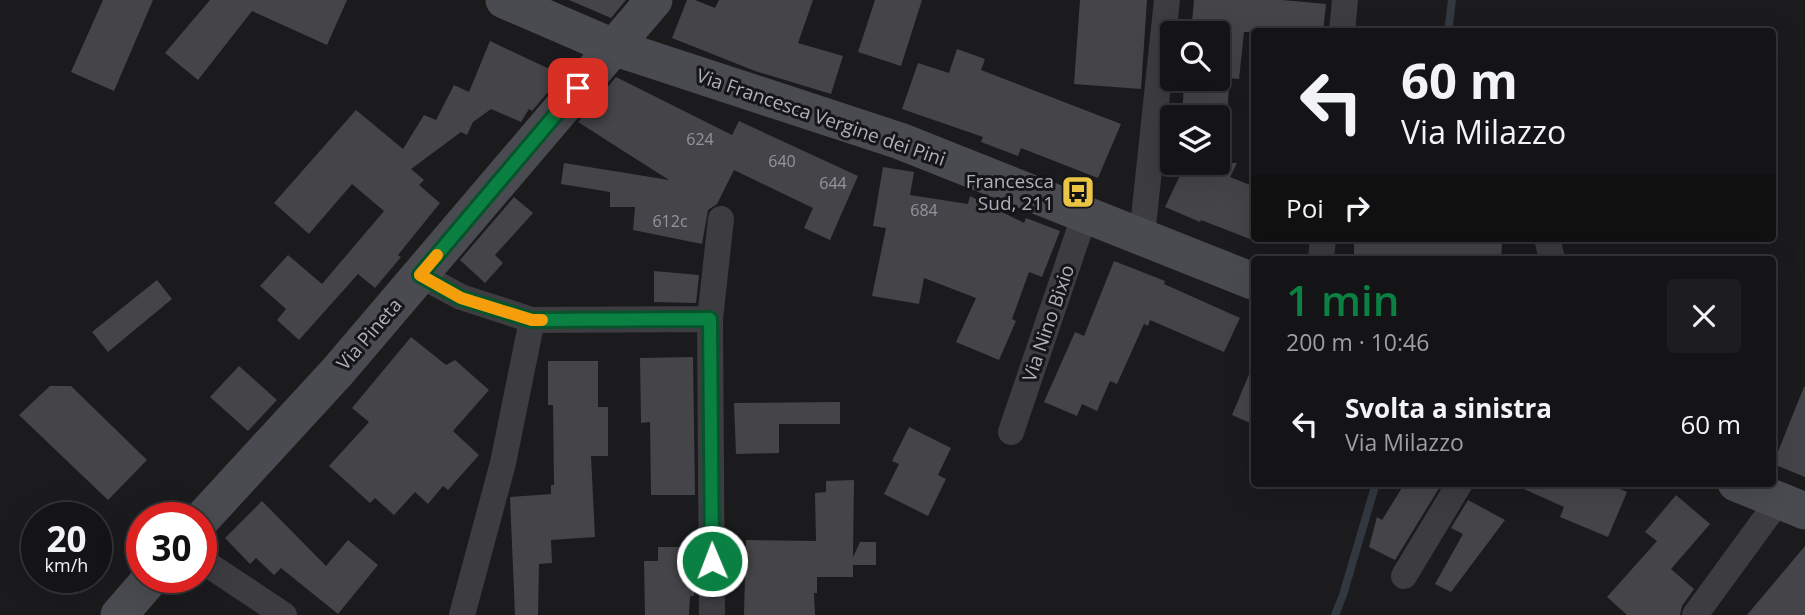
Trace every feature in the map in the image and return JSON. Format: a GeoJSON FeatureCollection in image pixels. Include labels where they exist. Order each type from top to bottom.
{"type":"FeatureCollection","features":[{"type":"Feature","properties":{"kind":"street","name":"Via Pineta"},"geometry":{"type":"LineString","coordinates":[[217,503],[338,371],[654,0]]}},
{"type":"Feature","properties":{"kind":"street"},"geometry":{"type":"LineString","coordinates":[[1142,236],[1167,0]]}},
{"type":"Feature","properties":{"kind":"street"},"geometry":{"type":"LineString","coordinates":[[1342,28],[1345,0]]}},
{"type":"Feature","properties":{"kind":"street","name":"Via Francesca Vergine dei Pini"},"geometry":{"type":"LineString","coordinates":[[512,2],[612,47],[900,141],[1251,280]]}},
{"type":"Feature","properties":{"kind":"street","name":"Via Nino Bixio"},"geometry":{"type":"LineString","coordinates":[[1011,432],[1085,214]]}},
{"type":"Feature","properties":{"kind":"street"},"geometry":{"type":"LineString","coordinates":[[712,615],[710,319],[721,219]]}},
{"type":"Feature","properties":{"kind":"street"},"geometry":{"type":"LineString","coordinates":[[420,275],[461,298],[532,320],[710,319]]}},
{"type":"Feature","properties":{"kind":"street"},"geometry":{"type":"LineString","coordinates":[[462,615],[503,463],[532,320]]}},
{"type":"Feature","properties":{"kind":"street"},"geometry":{"type":"LineString","coordinates":[[1404,576],[1458,487]]}},
{"type":"Feature","properties":{"kind":"street"},"geometry":{"type":"LineString","coordinates":[[1695,615],[1792,505],[1746,487]]}},
{"type":"Feature","properties":{"kind":"street"},"geometry":{"type":"LineString","coordinates":[[217,571],[284,615]]}},
{"type":"Feature","properties":{"kind":"street"},"geometry":{"type":"LineString","coordinates":[[119,615],[138,593]]}},
{"type":"Feature","properties":{"kind":"building"},"geometry":{"type":"Polygon","coordinates":[[[103,0],[153,0],[114,91],[71,72],[103,0]]]}},
{"type":"Feature","properties":{"kind":"building"},"geometry":{"type":"Polygon","coordinates":[[[210,0],[347,0],[327,45],[252,11],[198,80],[165,53],[210,0]]]}},
{"type":"Feature","properties":{"kind":"building"},"geometry":{"type":"Polygon","coordinates":[[[569,0],[626,0],[611,18],[569,0]]]}},
{"type":"Feature","properties":{"kind":"building"},"geometry":{"type":"Polygon","coordinates":[[[687,0],[695,0],[715,8],[719,0],[813,0],[798,43],[843,56],[831,94],[755,71],[672,38],[687,0]]]}},
{"type":"Feature","properties":{"kind":"building"},"geometry":{"type":"Polygon","coordinates":[[[875,0],[922,0],[901,66],[858,52],[875,0]]]}},
{"type":"Feature","properties":{"kind":"building"},"geometry":{"type":"Polygon","coordinates":[[[1080,0],[1147,0],[1141,89],[1074,84],[1080,0]]]}},
{"type":"Feature","properties":{"kind":"building"},"geometry":{"type":"Polygon","coordinates":[[[1194,0],[1282,0],[1326,4],[1323,28],[1251,28],[1251,32],[1244,32],[1239,79],[1230,78],[1230,21],[1192,21],[1194,0]]]}},
{"type":"Feature","properties":{"kind":"building"},"geometry":{"type":"Polygon","coordinates":[[[490,41],[560,74],[554,85],[532,111],[529,109],[521,122],[491,109],[473,122],[467,135],[461,132],[411,169],[424,180],[419,185],[440,203],[375,288],[358,274],[299,340],[277,320],[286,309],[260,286],[288,255],[322,284],[384,211],[352,184],[309,234],[274,203],[356,110],[403,149],[424,115],[436,120],[454,85],[469,92],[490,41]]]}},
{"type":"Feature","properties":{"kind":"building"},"geometry":{"type":"Polygon","coordinates":[[[957,49],[985,59],[981,70],[1121,124],[1098,178],[1021,148],[1018,156],[981,142],[983,137],[902,109],[918,63],[949,73],[957,49]]]}},
{"type":"Feature","properties":{"kind":"building"},"geometry":{"type":"Polygon","coordinates":[[[616,77],[732,135],[739,121],[858,176],[830,240],[804,228],[813,208],[734,170],[717,204],[708,210],[702,244],[633,230],[635,207],[610,207],[610,192],[561,184],[564,163],[669,180],[578,122],[616,77]]]}},
{"type":"Feature","properties":{"kind":"building"},"geometry":{"type":"Polygon","coordinates":[[[1184,91],[1229,91],[1228,105],[1183,105],[1184,91]]]}},
{"type":"Feature","properties":{"kind":"building"},"geometry":{"type":"Polygon","coordinates":[[[1230,163],[1237,163],[1230,177],[1251,185],[1251,239],[1201,220],[1200,222],[1165,207],[1180,175],[1230,175],[1230,163]]]}},
{"type":"Feature","properties":{"kind":"building"},"geometry":{"type":"Polygon","coordinates":[[[883,167],[914,172],[910,195],[968,204],[970,196],[1024,223],[1026,218],[1060,231],[1042,277],[1029,272],[1012,319],[1016,321],[999,360],[956,342],[976,298],[924,278],[919,304],[872,296],[886,228],[873,226],[883,167]]]}},
{"type":"Feature","properties":{"kind":"building"},"geometry":{"type":"Polygon","coordinates":[[[514,197],[533,213],[495,255],[503,263],[485,283],[460,260],[514,197]]]}},
{"type":"Feature","properties":{"kind":"building"},"geometry":{"type":"Polygon","coordinates":[[[1354,242],[1502,244],[1501,256],[1354,256],[1354,242]]]}},
{"type":"Feature","properties":{"kind":"building"},"geometry":{"type":"Polygon","coordinates":[[[1114,261],[1165,281],[1164,284],[1240,318],[1224,352],[1150,320],[1148,326],[1144,324],[1117,384],[1110,381],[1097,411],[1082,404],[1077,416],[1044,402],[1075,332],[1084,336],[1114,261]]]}},
{"type":"Feature","properties":{"kind":"building"},"geometry":{"type":"Polygon","coordinates":[[[654,271],[699,275],[696,303],[654,302],[654,271]]]}},
{"type":"Feature","properties":{"kind":"building"},"geometry":{"type":"Polygon","coordinates":[[[157,280],[172,299],[108,352],[92,332],[157,280]]]}},
{"type":"Feature","properties":{"kind":"building"},"geometry":{"type":"Polygon","coordinates":[[[411,337],[446,365],[455,360],[489,390],[453,431],[479,455],[448,490],[443,486],[428,504],[415,492],[394,515],[375,498],[370,503],[329,466],[369,422],[352,408],[411,337]]]}},
{"type":"Feature","properties":{"kind":"building"},"geometry":{"type":"Polygon","coordinates":[[[693,357],[695,495],[651,495],[650,422],[641,423],[640,358],[693,357]]]}},
{"type":"Feature","properties":{"kind":"building"},"geometry":{"type":"Polygon","coordinates":[[[548,361],[598,361],[598,407],[608,407],[608,456],[591,456],[595,537],[551,540],[552,563],[539,564],[538,615],[515,615],[510,497],[551,494],[551,485],[554,485],[553,405],[548,405],[548,361]]]}},
{"type":"Feature","properties":{"kind":"building"},"geometry":{"type":"Polygon","coordinates":[[[239,366],[277,400],[248,431],[210,397],[239,366]]]}},
{"type":"Feature","properties":{"kind":"building"},"geometry":{"type":"Polygon","coordinates":[[[1251,370],[1251,423],[1232,415],[1251,370]]]}},
{"type":"Feature","properties":{"kind":"building"},"geometry":{"type":"Polygon","coordinates":[[[50,386],[71,386],[147,460],[108,500],[19,415],[50,386]]]}},
{"type":"Feature","properties":{"kind":"building"},"geometry":{"type":"Polygon","coordinates":[[[1805,387],[1805,477],[1776,465],[1776,457],[1805,387]]]}},
{"type":"Feature","properties":{"kind":"building"},"geometry":{"type":"Polygon","coordinates":[[[840,402],[840,424],[779,424],[779,453],[736,454],[734,403],[840,402]]]}},
{"type":"Feature","properties":{"kind":"building"},"geometry":{"type":"Polygon","coordinates":[[[909,427],[951,448],[938,475],[946,479],[928,516],[884,494],[899,464],[892,461],[909,427]]]}},
{"type":"Feature","properties":{"kind":"building"},"geometry":{"type":"Polygon","coordinates":[[[854,480],[853,557],[860,542],[876,542],[876,565],[853,565],[853,577],[817,577],[817,593],[814,593],[815,615],[744,615],[746,540],[816,541],[815,493],[826,492],[826,481],[854,480]]]}},
{"type":"Feature","properties":{"kind":"building"},"geometry":{"type":"Polygon","coordinates":[[[1403,487],[1440,487],[1395,560],[1369,547],[1377,517],[1382,520],[1403,487]]]}},
{"type":"Feature","properties":{"kind":"building"},"geometry":{"type":"Polygon","coordinates":[[[1520,487],[1615,487],[1627,492],[1608,537],[1560,517],[1564,507],[1520,487]]]}},
{"type":"Feature","properties":{"kind":"building"},"geometry":{"type":"Polygon","coordinates":[[[1676,495],[1710,524],[1671,569],[1694,589],[1682,606],[1680,615],[1627,615],[1607,597],[1657,541],[1645,532],[1676,495]]]}},
{"type":"Feature","properties":{"kind":"building"},"geometry":{"type":"Polygon","coordinates":[[[1468,500],[1505,520],[1451,592],[1435,584],[1463,534],[1451,528],[1468,500]]]}},
{"type":"Feature","properties":{"kind":"building"},"geometry":{"type":"Polygon","coordinates":[[[262,501],[326,566],[348,540],[378,565],[338,614],[281,568],[274,575],[256,558],[250,564],[225,538],[262,501]]]}},
{"type":"Feature","properties":{"kind":"building"},"geometry":{"type":"Polygon","coordinates":[[[1805,546],[1805,615],[1747,615],[1805,546]]]}},
{"type":"Feature","properties":{"kind":"building"},"geometry":{"type":"Polygon","coordinates":[[[658,547],[693,547],[694,596],[690,596],[689,615],[645,615],[644,561],[658,561],[658,547]]]}},
{"type":"Feature","properties":{"kind":"waterway"},"geometry":{"type":"LineString","coordinates":[[1448,28],[1452,0]]}},
{"type":"Feature","properties":{"kind":"waterway"},"geometry":{"type":"LineString","coordinates":[[1335,615],[1375,487]]}},
{"type":"Feature","properties":{"kind":"slow traffic"},"geometry":{"type":"LineString","coordinates":[[437,255],[420,275],[461,298],[532,320],[542,320]]}},
{"type":"Feature","properties":{"kind":"place","name":"Francesca Sud, 211"},"geometry":{"type":"Point","coordinates":[1078,192]}},
{"type":"Feature","properties":{"kind":"route"},"geometry":{"type":"LineString","coordinates":[[578,88],[420,275],[461,298],[532,320],[710,319],[712,561]]}}]}
